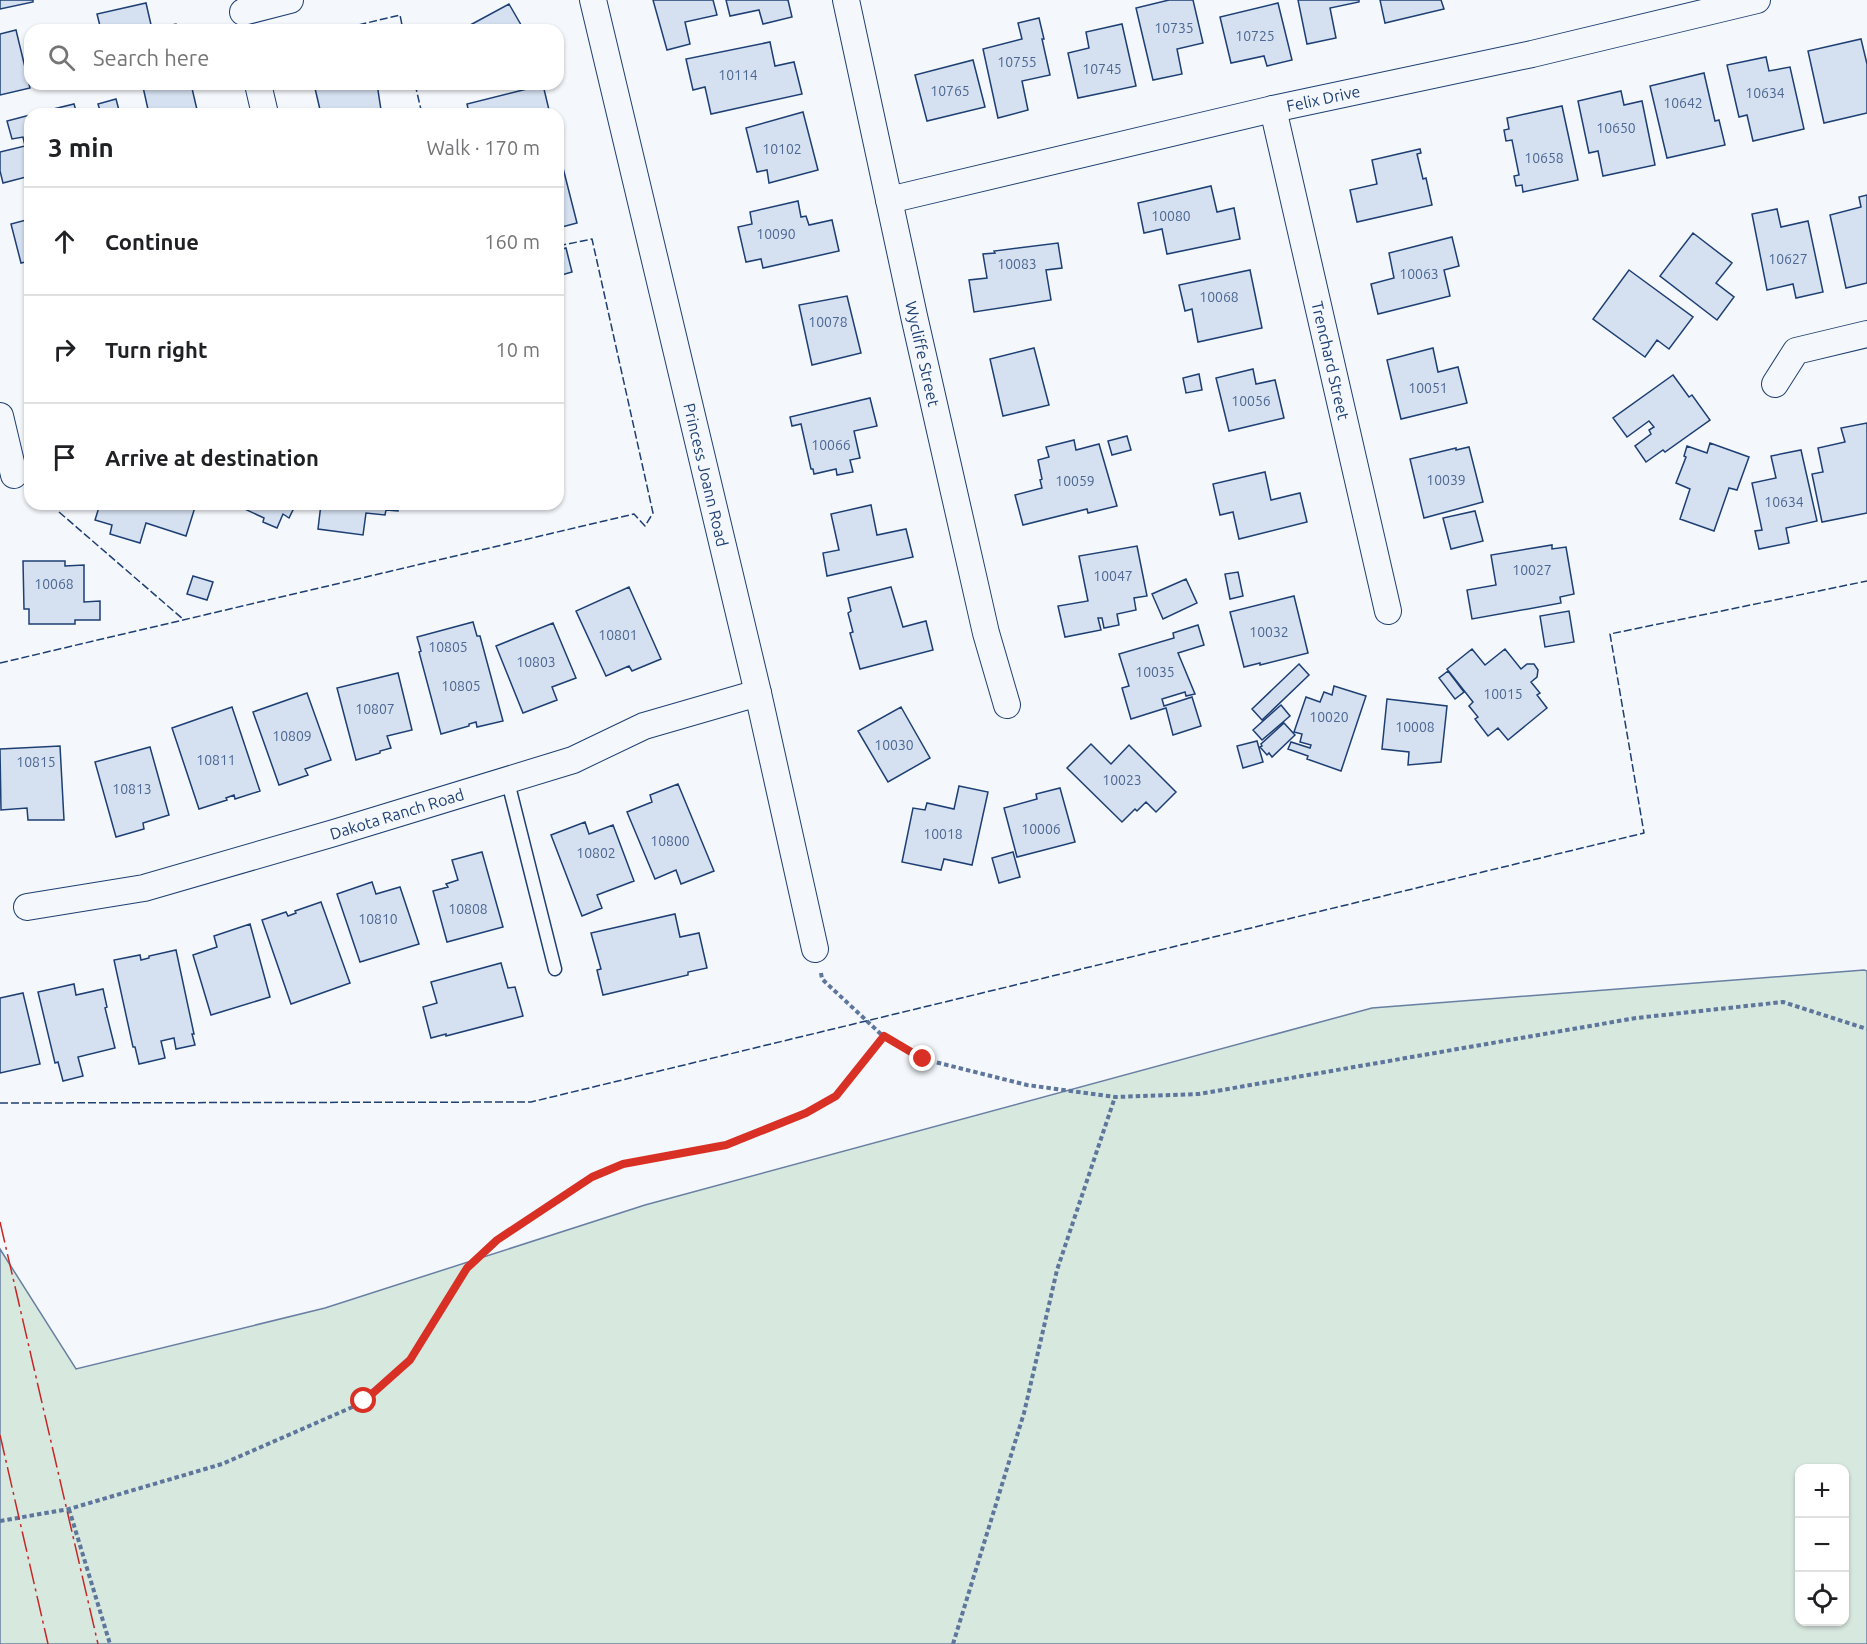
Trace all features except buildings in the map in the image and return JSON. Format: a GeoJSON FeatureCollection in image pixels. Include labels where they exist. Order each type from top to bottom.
{"type":"FeatureCollection","features":[{"type":"Feature","properties":{"kind":"street"},"geometry":{"type":"LineString","coordinates":[[243,14],[290,0]]}},
{"type":"Feature","properties":{"kind":"street","name":"Princess Joann Road"},"geometry":{"type":"LineString","coordinates":[[593,0],[758,693],[815,949]]}},
{"type":"Feature","properties":{"kind":"street","name":"Wycliffe Street"},"geometry":{"type":"LineString","coordinates":[[846,0],[914,316],[986,633],[1008,705]]}},
{"type":"Feature","properties":{"kind":"street","name":"Felix Drive"},"geometry":{"type":"LineString","coordinates":[[890,200],[1273,109],[1532,54],[1757,0]]}},
{"type":"Feature","properties":{"kind":"street"},"geometry":{"type":"LineString","coordinates":[[259,90],[263,108]]}},
{"type":"Feature","properties":{"kind":"street","name":"Trenchard Street"},"geometry":{"type":"LineString","coordinates":[[1273,109],[1388,611]]}},
{"type":"Feature","properties":{"kind":"street"},"geometry":{"type":"LineString","coordinates":[[1775,384],[1796,351],[1867,334]]}},
{"type":"Feature","properties":{"kind":"street"},"geometry":{"type":"LineString","coordinates":[[0,417],[14,476]]}},
{"type":"Feature","properties":{"kind":"street","name":"Dakota Ranch Road"},"geometry":{"type":"LineString","coordinates":[[27,907],[144,888],[508,782],[573,760],[644,726],[758,693]]}},
{"type":"Feature","properties":{"kind":"lane"},"geometry":{"type":"LineString","coordinates":[[508,782],[555,969]]}},
{"type":"Feature","properties":{"kind":"path"},"geometry":{"type":"LineString","coordinates":[[815,949],[822,979],[884,1036],[923,1059],[1027,1085],[1115,1097],[1199,1094],[1636,1018],[1783,1002],[1867,1029]]}},
{"type":"Feature","properties":{"kind":"path"},"geometry":{"type":"LineString","coordinates":[[0,1521],[69,1509],[222,1464],[364,1401],[410,1360],[467,1268],[497,1240],[592,1177],[623,1164],[726,1145],[806,1113],[836,1096],[884,1036]]}},
{"type":"Feature","properties":{"kind":"path"},"geometry":{"type":"LineString","coordinates":[[953,1644],[1024,1413],[1057,1270],[1115,1097]]}},
{"type":"Feature","properties":{"kind":"path"},"geometry":{"type":"LineString","coordinates":[[69,1509],[110,1644]]}},
{"type":"Feature","properties":{"kind":"shaded area"},"geometry":{"type":"Polygon","coordinates":[[[1867,971],[1867,1644],[0,1644],[0,1249],[76,1369],[325,1308],[645,1205],[1372,1008],[1867,971]]]}},
{"type":"Feature","properties":{"kind":"fence"},"geometry":{"type":"LineString","coordinates":[[362,24],[400,15],[402,24]]}},
{"type":"Feature","properties":{"kind":"fence"},"geometry":{"type":"LineString","coordinates":[[416,90],[421,108]]}},
{"type":"Feature","properties":{"kind":"fence"},"geometry":{"type":"LineString","coordinates":[[0,663],[634,514],[645,526],[653,513],[592,239],[564,245]]}},
{"type":"Feature","properties":{"kind":"fence"},"geometry":{"type":"LineString","coordinates":[[59,512],[184,620]]}},
{"type":"Feature","properties":{"kind":"fence"},"geometry":{"type":"LineString","coordinates":[[0,1103],[531,1102],[1644,833],[1610,634],[1867,581]]}},
{"type":"Feature","properties":{"kind":"power"},"geometry":{"type":"LineString","coordinates":[[0,1222],[98,1644]]}},
{"type":"Feature","properties":{"kind":"power"},"geometry":{"type":"LineString","coordinates":[[0,1435],[48,1644]]}},
{"type":"Feature","properties":{"kind":"route"},"geometry":{"type":"LineString","coordinates":[[364,1401],[410,1360],[467,1268],[497,1240],[592,1177],[623,1164],[726,1145],[806,1113],[836,1096],[884,1036],[923,1059]]}}]}
